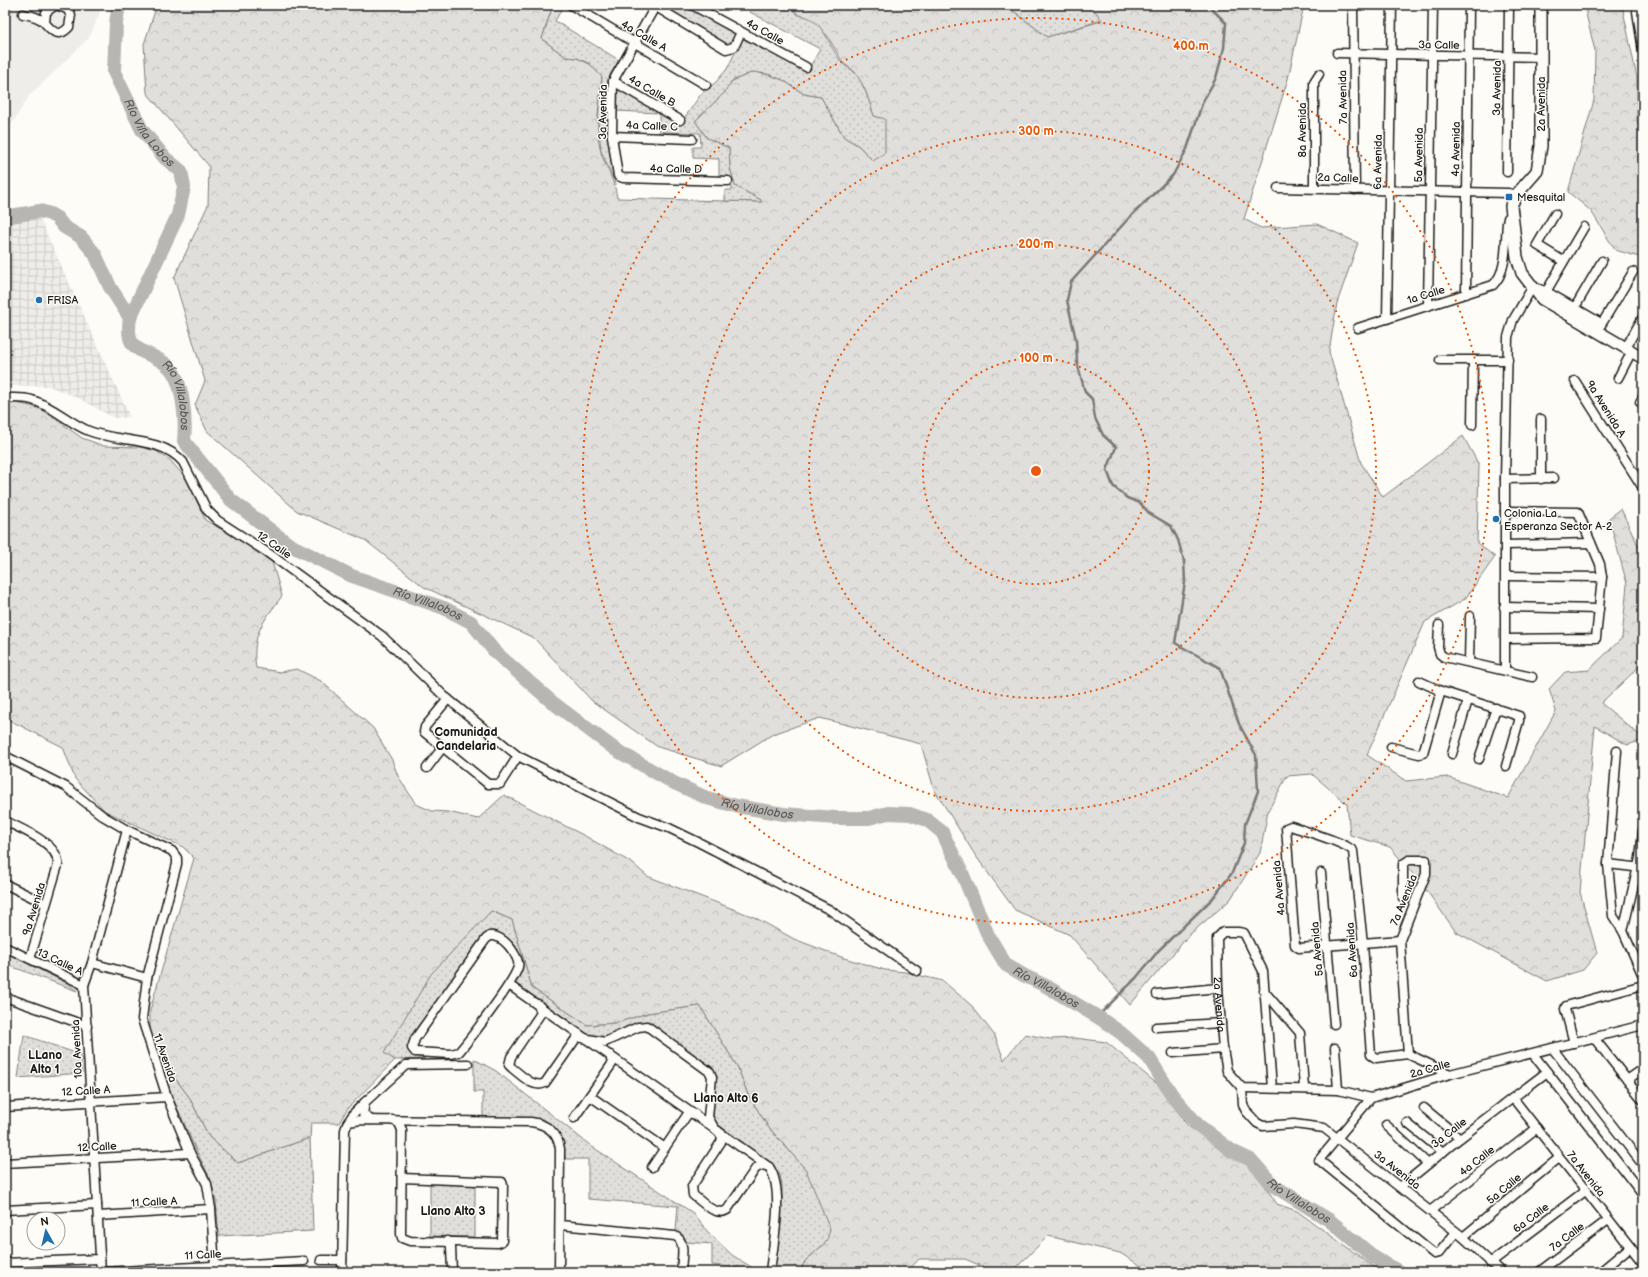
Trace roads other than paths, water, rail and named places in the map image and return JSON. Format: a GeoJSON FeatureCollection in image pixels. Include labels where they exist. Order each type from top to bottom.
{"type":"FeatureCollection","features":[{"type":"Feature","properties":{"kind":"main road","name":"2a Avenida"},"geometry":{"type":"LineString","coordinates":[[1516,195],[1535,174],[1539,164],[1541,5]]}},
{"type":"Feature","properties":{"kind":"main road"},"geometry":{"type":"LineString","coordinates":[[1516,195],[1511,206],[1520,269],[1532,288],[1635,348]]}},
{"type":"Feature","properties":{"kind":"main road"},"geometry":{"type":"LineString","coordinates":[[1544,296],[1574,309],[1602,325],[1635,348],[1643,358]]}},
{"type":"Feature","properties":{"kind":"street","name":"4a Calle A"},"geometry":{"type":"LineString","coordinates":[[570,5],[706,85]]}},
{"type":"Feature","properties":{"kind":"street","name":"4a Calle"},"geometry":{"type":"LineString","coordinates":[[692,5],[806,67]]}},
{"type":"Feature","properties":{"kind":"street","name":"7a Avenida"},"geometry":{"type":"LineString","coordinates":[[1354,5],[1353,55],[1355,190]]}},
{"type":"Feature","properties":{"kind":"street","name":"6a Avenida"},"geometry":{"type":"LineString","coordinates":[[1387,319],[1392,5]]}},
{"type":"Feature","properties":{"kind":"street","name":"5a Avenida"},"geometry":{"type":"LineString","coordinates":[[1428,306],[1433,5]]}},
{"type":"Feature","properties":{"kind":"street","name":"4a Avenida"},"geometry":{"type":"LineString","coordinates":[[1466,294],[1469,5]]}},
{"type":"Feature","properties":{"kind":"street","name":"3a Avenida"},"geometry":{"type":"LineString","coordinates":[[1507,172],[1509,5]]}},
{"type":"Feature","properties":{"kind":"street"},"geometry":{"type":"LineString","coordinates":[[1636,5],[1643,51]]}},
{"type":"Feature","properties":{"kind":"street","name":"3a Avenida"},"geometry":{"type":"LineString","coordinates":[[623,178],[619,177],[617,174],[612,136],[613,81],[655,6]]}},
{"type":"Feature","properties":{"kind":"street"},"geometry":{"type":"LineString","coordinates":[[655,6],[726,48],[734,47],[741,32]]}},
{"type":"Feature","properties":{"kind":"street"},"geometry":{"type":"LineString","coordinates":[[23,14],[32,16],[44,23]]}},
{"type":"Feature","properties":{"kind":"street","name":"3a Calle"},"geometry":{"type":"LineString","coordinates":[[1337,53],[1353,55],[1541,56]]}},
{"type":"Feature","properties":{"kind":"street","name":"8a Avenida"},"geometry":{"type":"LineString","coordinates":[[1314,188],[1314,82],[1319,74]]}},
{"type":"Feature","properties":{"kind":"street","name":"4a Calle B"},"geometry":{"type":"LineString","coordinates":[[613,81],[680,120]]}},
{"type":"Feature","properties":{"kind":"street","name":"4a Calle C"},"geometry":{"type":"LineString","coordinates":[[612,136],[692,139]]}},
{"type":"Feature","properties":{"kind":"street","name":"4a Calle D"},"geometry":{"type":"LineString","coordinates":[[623,178],[728,181]]}},
{"type":"Feature","properties":{"kind":"street","name":"2a Calle"},"geometry":{"type":"LineString","coordinates":[[1278,188],[1467,192],[1516,195]]}},
{"type":"Feature","properties":{"kind":"street"},"geometry":{"type":"LineString","coordinates":[[1555,214],[1537,245],[1563,261]]}},
{"type":"Feature","properties":{"kind":"street","name":"1a Calle"},"geometry":{"type":"LineString","coordinates":[[1358,328],[1489,287],[1499,279],[1503,267],[1507,223],[1508,218],[1512,217]]}},
{"type":"Feature","properties":{"kind":"street"},"geometry":{"type":"LineString","coordinates":[[1544,296],[1584,227]]}},
{"type":"Feature","properties":{"kind":"street"},"geometry":{"type":"LineString","coordinates":[[1574,309],[1602,261]]}},
{"type":"Feature","properties":{"kind":"street"},"geometry":{"type":"LineString","coordinates":[[1602,325],[1632,272]]}},
{"type":"Feature","properties":{"kind":"street"},"geometry":{"type":"LineString","coordinates":[[1505,670],[1505,479],[1509,329],[1532,288]]}},
{"type":"Feature","properties":{"kind":"street"},"geometry":{"type":"LineString","coordinates":[[1618,378],[1635,348],[1643,317]]}},
{"type":"Feature","properties":{"kind":"street"},"geometry":{"type":"LineString","coordinates":[[1440,360],[1508,360]]}},
{"type":"Feature","properties":{"kind":"street"},"geometry":{"type":"LineString","coordinates":[[1472,425],[1473,360]]}},
{"type":"Feature","properties":{"kind":"street","name":"9a Avenida A"},"geometry":{"type":"LineString","coordinates":[[1575,381],[1643,488]]}},
{"type":"Feature","properties":{"kind":"street","name":"12 Calle"},"geometry":{"type":"LineString","coordinates":[[5,398],[31,399],[88,431],[101,435],[160,446],[177,455],[183,462],[208,510],[217,520],[268,553],[382,636],[448,699],[518,756],[639,817],[669,828],[700,843],[830,910],[917,971]]}},
{"type":"Feature","properties":{"kind":"street"},"geometry":{"type":"LineString","coordinates":[[1541,419],[1541,479]]}},
{"type":"Feature","properties":{"kind":"street"},"geometry":{"type":"LineString","coordinates":[[1505,479],[1554,478]]}},
{"type":"Feature","properties":{"kind":"street"},"geometry":{"type":"LineString","coordinates":[[1505,511],[1578,512],[1600,564],[1602,577],[1598,635],[1593,640],[1506,639]]}},
{"type":"Feature","properties":{"kind":"street"},"geometry":{"type":"LineString","coordinates":[[1505,545],[1591,543]]}},
{"type":"Feature","properties":{"kind":"street"},"geometry":{"type":"LineString","coordinates":[[1506,576],[1602,577]]}},
{"type":"Feature","properties":{"kind":"street"},"geometry":{"type":"LineString","coordinates":[[1504,607],[1599,609]]}},
{"type":"Feature","properties":{"kind":"street"},"geometry":{"type":"LineString","coordinates":[[1469,662],[1470,616]]}},
{"type":"Feature","properties":{"kind":"street"},"geometry":{"type":"LineString","coordinates":[[1439,625],[1438,647],[1440,654],[1444,657],[1532,677]]}},
{"type":"Feature","properties":{"kind":"street"},"geometry":{"type":"LineString","coordinates":[[1419,681],[1441,691],[1517,714],[1519,718],[1506,766]]}},
{"type":"Feature","properties":{"kind":"street"},"geometry":{"type":"LineString","coordinates":[[1391,747],[1419,754],[1423,753],[1441,691]]}},
{"type":"Feature","properties":{"kind":"street"},"geometry":{"type":"LineString","coordinates":[[448,699],[424,728],[424,732],[488,784],[500,784],[518,756]]}},
{"type":"Feature","properties":{"kind":"street"},"geometry":{"type":"LineString","coordinates":[[1452,754],[1468,700]]}},
{"type":"Feature","properties":{"kind":"street"},"geometry":{"type":"LineString","coordinates":[[1479,759],[1496,708]]}},
{"type":"Feature","properties":{"kind":"street"},"geometry":{"type":"LineString","coordinates":[[427,768],[443,747]]}},
{"type":"Feature","properties":{"kind":"street"},"geometry":{"type":"LineString","coordinates":[[1616,751],[1608,864],[1614,916],[1623,931],[1643,976]]}},
{"type":"Feature","properties":{"kind":"street"},"geometry":{"type":"LineString","coordinates":[[5,756],[66,787],[103,816],[127,830]]}},
{"type":"Feature","properties":{"kind":"street","name":"9a Avenida"},"geometry":{"type":"LineString","coordinates":[[5,821],[44,842],[56,854],[58,865],[30,960]]}},
{"type":"Feature","properties":{"kind":"street","name":"4a Avenida"},"geometry":{"type":"LineString","coordinates":[[1328,946],[1300,948],[1294,943],[1285,831],[1286,828],[1291,826],[1349,848]]}},
{"type":"Feature","properties":{"kind":"street","name":"11 Avenida"},"geometry":{"type":"LineString","coordinates":[[127,830],[174,853],[177,864],[147,978],[142,1004],[142,1024],[167,1097],[190,1153],[207,1184],[211,1210],[215,1266]]}},
{"type":"Feature","properties":{"kind":"street","name":"10a Avenida"},"geometry":{"type":"LineString","coordinates":[[102,1272],[84,985],[92,963],[127,830]]}},
{"type":"Feature","properties":{"kind":"street"},"geometry":{"type":"LineString","coordinates":[[1623,931],[1640,868],[1643,830]]}},
{"type":"Feature","properties":{"kind":"street","name":"6a Avenida"},"geometry":{"type":"LineString","coordinates":[[1349,848],[1354,854],[1363,944],[1369,1053],[1376,1058],[1408,1054]]}},
{"type":"Feature","properties":{"kind":"street","name":"7a Avenida"},"geometry":{"type":"LineString","coordinates":[[1403,898],[1403,864],[1406,861],[1426,860],[1426,874],[1400,940],[1408,1054]]}},
{"type":"Feature","properties":{"kind":"street"},"geometry":{"type":"LineString","coordinates":[[1608,864],[1640,868]]}},
{"type":"Feature","properties":{"kind":"street","name":"5a Avenida"},"geometry":{"type":"LineString","coordinates":[[1321,873],[1334,1024]]}},
{"type":"Feature","properties":{"kind":"street"},"geometry":{"type":"LineString","coordinates":[[5,884],[46,904]]}},
{"type":"Feature","properties":{"kind":"street","name":"2a Avenida"},"geometry":{"type":"LineString","coordinates":[[1242,1088],[1227,1071],[1223,1049],[1218,988],[1217,938],[1223,932],[1238,932],[1247,936],[1261,965],[1264,991]]}},
{"type":"Feature","properties":{"kind":"street"},"geometry":{"type":"LineString","coordinates":[[490,936],[495,936],[508,945],[518,961],[518,967],[509,985],[458,1053],[418,1053],[414,1050],[412,1045],[415,1038],[486,939],[490,936]]}},
{"type":"Feature","properties":{"kind":"street"},"geometry":{"type":"LineString","coordinates":[[1328,946],[1400,940]]}},
{"type":"Feature","properties":{"kind":"street","name":"13 Calle A"},"geometry":{"type":"LineString","coordinates":[[5,947],[84,985]]}},
{"type":"Feature","properties":{"kind":"street","name":"13 Calle A"},"geometry":{"type":"LineString","coordinates":[[92,963],[147,978]]}},
{"type":"Feature","properties":{"kind":"street"},"geometry":{"type":"LineString","coordinates":[[509,985],[716,1128],[769,1167],[774,1176],[778,1197],[770,1272]]}},
{"type":"Feature","properties":{"kind":"street"},"geometry":{"type":"LineString","coordinates":[[1574,1043],[1565,1009],[1568,1005],[1643,985]]}},
{"type":"Feature","properties":{"kind":"street"},"geometry":{"type":"LineString","coordinates":[[1157,994],[1218,988]]}},
{"type":"Feature","properties":{"kind":"street"},"geometry":{"type":"LineString","coordinates":[[1264,991],[1272,1088]]}},
{"type":"Feature","properties":{"kind":"street"},"geometry":{"type":"LineString","coordinates":[[1264,991],[1300,1033],[1304,1088]]}},
{"type":"Feature","properties":{"kind":"street"},"geometry":{"type":"LineString","coordinates":[[5,997],[86,1026]]}},
{"type":"Feature","properties":{"kind":"street"},"geometry":{"type":"LineString","coordinates":[[537,1004],[541,1009],[541,1013],[511,1057],[509,1064],[512,1068],[535,1084],[543,1084],[575,1038],[580,1037],[588,1040],[605,1042],[638,1027],[649,1028],[711,1074],[708,1117],[722,1137],[721,1142],[692,1186],[693,1195],[716,1212],[724,1212],[727,1210],[756,1168],[763,1165],[769,1167]]}},
{"type":"Feature","properties":{"kind":"street"},"geometry":{"type":"LineString","coordinates":[[1156,1027],[1221,1022]]}},
{"type":"Feature","properties":{"kind":"street","name":"2a Calle"},"geometry":{"type":"LineString","coordinates":[[1371,1098],[1450,1074],[1643,1025]]}},
{"type":"Feature","properties":{"kind":"street"},"geometry":{"type":"LineString","coordinates":[[1594,1038],[1643,1100]]}},
{"type":"Feature","properties":{"kind":"street"},"geometry":{"type":"LineString","coordinates":[[1335,1048],[1338,1090]]}},
{"type":"Feature","properties":{"kind":"street"},"geometry":{"type":"LineString","coordinates":[[1173,1053],[1223,1049]]}},
{"type":"Feature","properties":{"kind":"street"},"geometry":{"type":"LineString","coordinates":[[1553,1049],[1643,1165]]}},
{"type":"Feature","properties":{"kind":"street"},"geometry":{"type":"LineString","coordinates":[[1408,1054],[1450,1074]]}},
{"type":"Feature","properties":{"kind":"street"},"geometry":{"type":"LineString","coordinates":[[1533,1054],[1643,1195]]}},
{"type":"Feature","properties":{"kind":"street"},"geometry":{"type":"LineString","coordinates":[[574,1118],[612,1064],[610,1055]]}},
{"type":"Feature","properties":{"kind":"street"},"geometry":{"type":"LineString","coordinates":[[342,1272],[345,1140],[347,1125],[354,1114],[365,1102],[407,1065],[468,1064]]}},
{"type":"Feature","properties":{"kind":"street"},"geometry":{"type":"LineString","coordinates":[[1627,1080],[1643,1069]]}},
{"type":"Feature","properties":{"kind":"street","name":"3a Calle"},"geometry":{"type":"LineString","coordinates":[[1400,1187],[1460,1138],[1547,1072]]}},
{"type":"Feature","properties":{"kind":"street","name":"3a Avenida"},"geometry":{"type":"LineString","coordinates":[[1242,1088],[1243,1105],[1246,1111],[1257,1123],[1263,1126],[1294,1124],[1324,1128],[1456,1232],[1501,1272]]}},
{"type":"Feature","properties":{"kind":"street"},"geometry":{"type":"LineString","coordinates":[[1242,1088],[1304,1088],[1338,1090],[1371,1098],[1319,1160],[1434,1254],[1439,1253],[1456,1232]]}},
{"type":"Feature","properties":{"kind":"street"},"geometry":{"type":"LineString","coordinates":[[590,1096],[665,1148]]}},
{"type":"Feature","properties":{"kind":"street","name":"12 Calle A"},"geometry":{"type":"LineString","coordinates":[[5,1107],[167,1097]]}},
{"type":"Feature","properties":{"kind":"street","name":"7a Avenida"},"geometry":{"type":"LineString","coordinates":[[1513,1098],[1643,1263]]}},
{"type":"Feature","properties":{"kind":"street"},"geometry":{"type":"LineString","coordinates":[[365,1102],[363,1114],[371,1120]]}},
{"type":"Feature","properties":{"kind":"street"},"geometry":{"type":"LineString","coordinates":[[1424,1108],[1460,1138]]}},
{"type":"Feature","properties":{"kind":"street"},"geometry":{"type":"LineString","coordinates":[[652,1168],[687,1115],[692,1113],[695,1114]]}},
{"type":"Feature","properties":{"kind":"street"},"geometry":{"type":"LineString","coordinates":[[347,1125],[353,1120],[391,1120],[531,1122],[546,1126],[555,1135],[560,1146],[559,1272]]}},
{"type":"Feature","properties":{"kind":"street"},"geometry":{"type":"LineString","coordinates":[[391,1120],[399,1123],[402,1127],[402,1178],[402,1238],[410,1241],[498,1243],[502,1241],[502,1182],[402,1178]]}},
{"type":"Feature","properties":{"kind":"street"},"geometry":{"type":"LineString","coordinates":[[1407,1123],[1443,1152]]}},
{"type":"Feature","properties":{"kind":"street"},"geometry":{"type":"LineString","coordinates":[[1386,1125],[1428,1164]]}},
{"type":"Feature","properties":{"kind":"street","name":"4a Calle"},"geometry":{"type":"LineString","coordinates":[[1430,1211],[1537,1128]]}},
{"type":"Feature","properties":{"kind":"street","name":"12 Calle"},"geometry":{"type":"LineString","coordinates":[[5,1163],[190,1153]]}},
{"type":"Feature","properties":{"kind":"street","name":"5a Calle"},"geometry":{"type":"LineString","coordinates":[[1463,1238],[1559,1158]]}},
{"type":"Feature","properties":{"kind":"street","name":"6a Calle"},"geometry":{"type":"LineString","coordinates":[[1490,1263],[1585,1190]]}},
{"type":"Feature","properties":{"kind":"street"},"geometry":{"type":"LineString","coordinates":[[5,1210],[97,1205]]}},
{"type":"Feature","properties":{"kind":"street","name":"11 Calle A"},"geometry":{"type":"LineString","coordinates":[[98,1216],[211,1210]]}},
{"type":"Feature","properties":{"kind":"street","name":"7a Calle"},"geometry":{"type":"LineString","coordinates":[[1538,1272],[1608,1220]]}},
{"type":"Feature","properties":{"kind":"street"},"geometry":{"type":"LineString","coordinates":[[560,1225],[675,1236],[680,1239],[682,1245],[680,1272]]}},
{"type":"Feature","properties":{"kind":"street"},"geometry":{"type":"LineString","coordinates":[[447,1241],[450,1243],[451,1247],[452,1272]]}},
{"type":"Feature","properties":{"kind":"street"},"geometry":{"type":"LineString","coordinates":[[1600,1272],[1630,1247]]}},
{"type":"Feature","properties":{"kind":"street"},"geometry":{"type":"LineString","coordinates":[[5,1263],[100,1259]]}},
{"type":"Feature","properties":{"kind":"street"},"geometry":{"type":"LineString","coordinates":[[321,1260],[342,1260]]}},
{"type":"Feature","properties":{"kind":"street","name":"11 Calle"},"geometry":{"type":"LineString","coordinates":[[102,1272],[304,1261]]}},
{"type":"Feature","properties":{"kind":"waterway","name":"Río Villalobos"},"geometry":{"type":"LineString","coordinates":[[119,5],[116,23],[114,72],[142,130],[165,158],[181,171],[184,187],[178,215],[130,318],[130,339],[133,345],[138,349],[167,365],[173,371],[183,401],[185,423],[184,441],[231,500],[290,545],[352,576],[444,608],[471,622],[495,652],[552,702],[616,750],[674,783],[707,798],[736,806],[784,814],[836,818],[869,818],[888,813],[910,814],[927,820],[942,832],[962,873],[988,935],[1006,965],[1046,986],[1101,1019],[1121,1033],[1149,1058],[1172,1095],[1198,1125],[1232,1151],[1251,1160],[1274,1186],[1329,1220],[1375,1258],[1400,1272]]}},
{"type":"Feature","properties":{"kind":"waterway"},"geometry":{"type":"LineString","coordinates":[[1097,1017],[1136,978],[1159,950],[1213,898],[1232,873],[1244,843],[1245,824],[1258,791],[1256,755],[1239,724],[1220,668],[1175,643],[1185,582],[1184,561],[1178,540],[1171,526],[1149,513],[1140,503],[1127,498],[1113,486],[1107,470],[1116,447],[1103,435],[1095,418],[1092,399],[1085,392],[1077,362],[1076,340],[1067,300],[1071,282],[1128,219],[1173,175],[1187,149],[1203,101],[1216,78],[1224,48],[1226,23],[1208,5]]}},
{"type":"Feature","properties":{"kind":"waterway"},"geometry":{"type":"LineString","coordinates":[[5,217],[40,211],[57,218],[64,227],[81,237],[95,254],[110,287],[130,318]]}},
{"type":"Feature","properties":{"kind":"tunnel"},"geometry":{"type":"LineString","coordinates":[[5,11],[23,14]]}},
{"type":"Feature","properties":{"kind":"place","name":"Mesquital"},"geometry":{"type":"Point","coordinates":[1509,197]}},
{"type":"Feature","properties":{"kind":"place","name":"FRISA"},"geometry":{"type":"Point","coordinates":[39,300]}},
{"type":"Feature","properties":{"kind":"place","name":"Colonia La Esperanza Sector A-2"},"geometry":{"type":"Point","coordinates":[1496,519]}},
{"type":"Feature","properties":{"kind":"district","name":"Comunidad Candelaria"},"geometry":{"type":"Point","coordinates":[466,739]}},
{"type":"Feature","properties":{"kind":"district","name":"LLano Alto 1"},"geometry":{"type":"Point","coordinates":[45,1062]}},
{"type":"Feature","properties":{"kind":"district","name":"Llano Alto 6"},"geometry":{"type":"Point","coordinates":[726,1098]}},
{"type":"Feature","properties":{"kind":"district","name":"Llano Alto 3"},"geometry":{"type":"Point","coordinates":[453,1211]}},
{"type":"Feature","properties":{"kind":"water label","name":"Río Villa Lobos"},"geometry":{"type":"Point","coordinates":[151,131]}}]}
